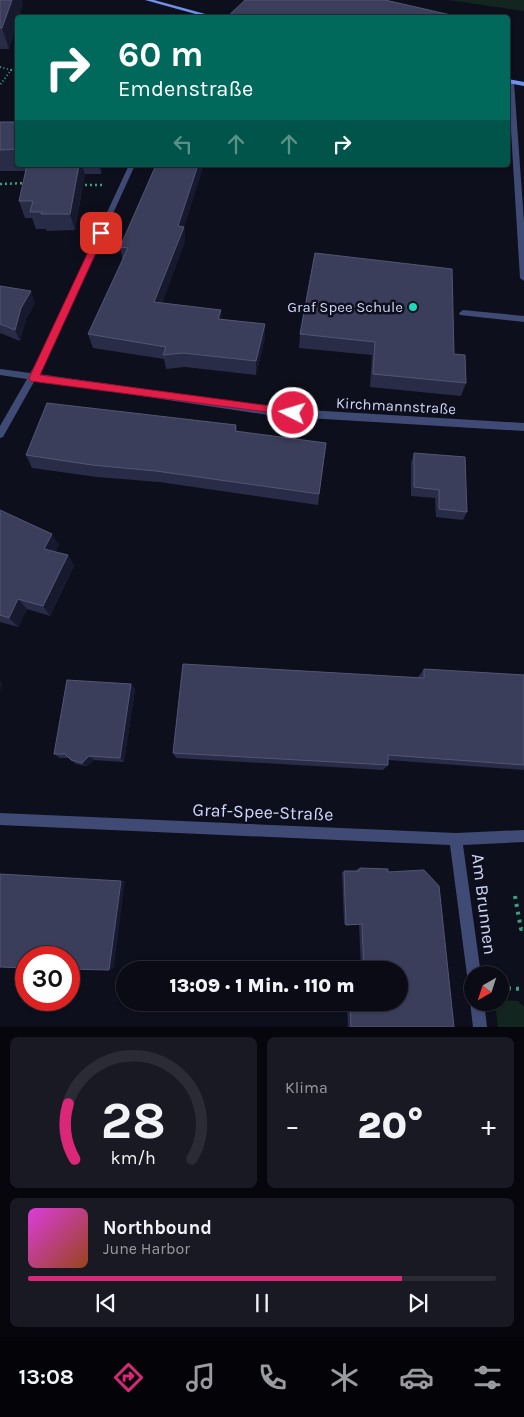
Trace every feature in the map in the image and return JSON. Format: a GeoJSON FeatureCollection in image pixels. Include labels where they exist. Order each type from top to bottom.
{"type":"FeatureCollection","features":[{"type":"Feature","properties":{"kind":"main road"},"geometry":{"type":"LineString","coordinates":[[148,0],[210,15]]}},
{"type":"Feature","properties":{"kind":"main road"},"geometry":{"type":"LineString","coordinates":[[510,82],[524,84]]}},
{"type":"Feature","properties":{"kind":"street"},"geometry":{"type":"LineString","coordinates":[[510,95],[524,278]]}},
{"type":"Feature","properties":{"kind":"street"},"geometry":{"type":"LineString","coordinates":[[0,434],[34,378],[131,167]]}},
{"type":"Feature","properties":{"kind":"street"},"geometry":{"type":"LineString","coordinates":[[463,313],[524,320]]}},
{"type":"Feature","properties":{"kind":"street","name":"Kirchmannstraße"},"geometry":{"type":"LineString","coordinates":[[0,372],[275,412],[524,427]]}},
{"type":"Feature","properties":{"kind":"street","name":"Graf-Spee-Straße"},"geometry":{"type":"LineString","coordinates":[[0,819],[456,839],[524,836]]}},
{"type":"Feature","properties":{"kind":"street","name":"Am Brunnen"},"geometry":{"type":"LineString","coordinates":[[456,839],[473,966]]}},
{"type":"Feature","properties":{"kind":"street"},"geometry":{"type":"LineString","coordinates":[[478,1011],[480,1027]]}},
{"type":"Feature","properties":{"kind":"path"},"geometry":{"type":"LineString","coordinates":[[0,67],[15,71]]}},
{"type":"Feature","properties":{"kind":"path"},"geometry":{"type":"LineString","coordinates":[[0,85],[11,70]]}},
{"type":"Feature","properties":{"kind":"path"},"geometry":{"type":"LineString","coordinates":[[0,184],[28,183]]}},
{"type":"Feature","properties":{"kind":"path"},"geometry":{"type":"LineString","coordinates":[[72,184],[122,186]]}},
{"type":"Feature","properties":{"kind":"path"},"geometry":{"type":"LineString","coordinates":[[515,896],[521,929],[524,929]]}},
{"type":"Feature","properties":{"kind":"path"},"geometry":{"type":"LineString","coordinates":[[509,988],[524,989]]}},
{"type":"Feature","properties":{"kind":"green space"},"geometry":{"type":"Polygon","coordinates":[[[448,0],[524,0],[524,11],[448,0]]]}},
{"type":"Feature","properties":{"kind":"green space"},"geometry":{"type":"Polygon","coordinates":[[[509,1000],[518,1001],[524,1007],[524,1027],[498,1027],[496,1011],[509,1011],[509,1000]]]}},
{"type":"Feature","properties":{"kind":"building"},"geometry":{"type":"Polygon","coordinates":[[[0,0],[12,0],[2,28],[0,28],[0,0]]]}},
{"type":"Feature","properties":{"kind":"building"},"geometry":{"type":"Polygon","coordinates":[[[245,0],[385,0],[451,15],[229,15],[245,0]]]}},
{"type":"Feature","properties":{"kind":"building"},"geometry":{"type":"Polygon","coordinates":[[[0,122],[15,122],[15,149],[0,150],[0,122]]]}},
{"type":"Feature","properties":{"kind":"building"},"geometry":{"type":"Polygon","coordinates":[[[27,167],[79,167],[70,214],[30,212],[33,201],[19,201],[27,167]]]}},
{"type":"Feature","properties":{"kind":"building"},"geometry":{"type":"Polygon","coordinates":[[[155,167],[197,167],[178,226],[184,227],[154,302],[221,310],[218,319],[265,324],[256,361],[183,353],[163,355],[166,347],[88,334],[128,248],[120,247],[155,167]]]}},
{"type":"Feature","properties":{"kind":"building"},"geometry":{"type":"Polygon","coordinates":[[[315,253],[452,269],[454,354],[465,355],[466,383],[373,374],[375,342],[300,334],[315,253]]]}},
{"type":"Feature","properties":{"kind":"building"},"geometry":{"type":"Polygon","coordinates":[[[0,286],[31,291],[21,308],[15,330],[0,324],[0,286]]]}},
{"type":"Feature","properties":{"kind":"building"},"geometry":{"type":"Polygon","coordinates":[[[47,403],[236,425],[235,431],[326,443],[319,494],[26,455],[47,403]]]}},
{"type":"Feature","properties":{"kind":"building"},"geometry":{"type":"Polygon","coordinates":[[[414,453],[465,457],[467,512],[439,509],[439,490],[414,487],[414,453]]]}},
{"type":"Feature","properties":{"kind":"building"},"geometry":{"type":"Polygon","coordinates":[[[0,510],[52,534],[44,549],[68,555],[43,606],[18,599],[9,618],[0,615],[0,510]]]}},
{"type":"Feature","properties":{"kind":"building"},"geometry":{"type":"Polygon","coordinates":[[[183,664],[424,678],[424,669],[524,675],[524,765],[388,755],[388,765],[173,753],[183,664]]]}},
{"type":"Feature","properties":{"kind":"building"},"geometry":{"type":"Polygon","coordinates":[[[67,680],[131,684],[120,758],[89,756],[82,763],[71,760],[65,754],[54,754],[67,680]]]}},
{"type":"Feature","properties":{"kind":"building"},"geometry":{"type":"Polygon","coordinates":[[[360,868],[388,869],[388,872],[424,870],[439,886],[454,1027],[351,1027],[350,1011],[408,1011],[408,961],[364,961],[362,924],[346,925],[344,871],[359,871],[360,868]]]}},
{"type":"Feature","properties":{"kind":"building"},"geometry":{"type":"Polygon","coordinates":[[[0,874],[121,881],[109,970],[80,969],[80,946],[15,946],[15,968],[0,967],[0,874]]]}},
{"type":"Feature","properties":{"kind":"place","name":"Graf Spee Schule"},"geometry":{"type":"Point","coordinates":[413,307]}},
{"type":"Feature","properties":{"kind":"route"},"geometry":{"type":"LineString","coordinates":[[101,233],[34,378],[293,413]]}}]}
